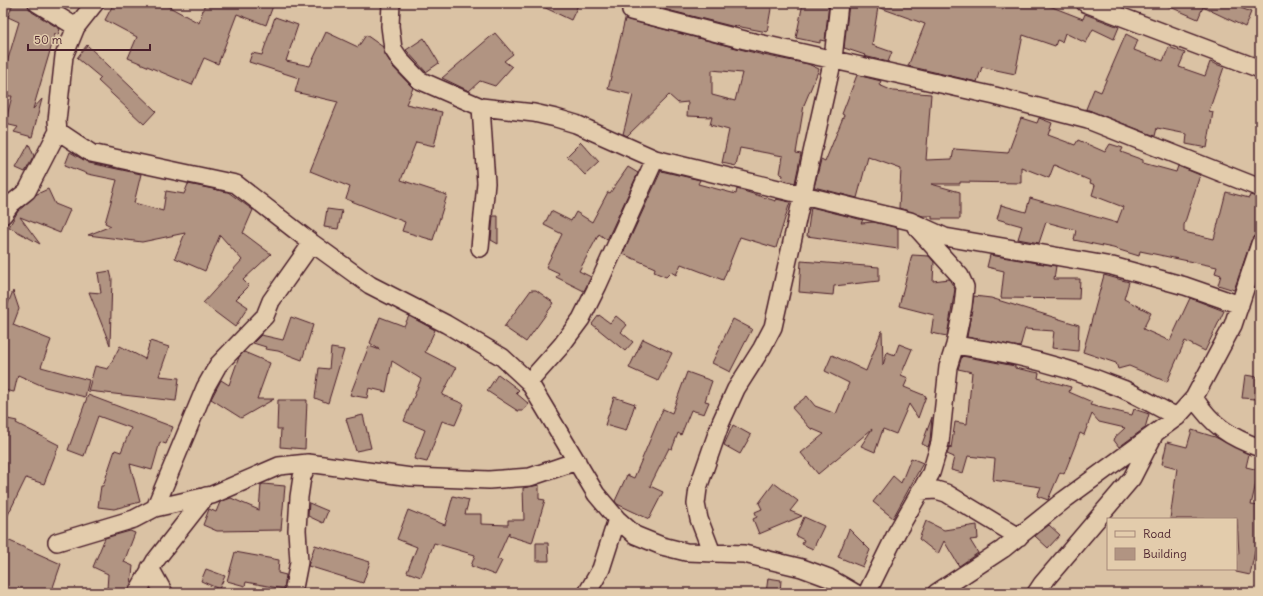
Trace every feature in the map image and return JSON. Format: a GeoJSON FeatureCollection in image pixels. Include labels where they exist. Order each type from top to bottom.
{"type":"FeatureCollection","features":[{"type":"Feature","properties":{"kind":"street"},"geometry":{"type":"LineString","coordinates":[[37,3],[76,27]]}},
{"type":"Feature","properties":{"kind":"street"},"geometry":{"type":"LineString","coordinates":[[3,215],[11,204],[27,191],[58,131],[57,121],[64,56],[76,27],[94,3]]}},
{"type":"Feature","properties":{"kind":"street"},"geometry":{"type":"LineString","coordinates":[[391,3],[390,26],[393,48],[401,61],[419,80],[481,108],[534,113],[556,118],[576,124],[654,159],[910,221],[946,237],[1112,266],[1185,286],[1240,305]]}},
{"type":"Feature","properties":{"kind":"street"},"geometry":{"type":"LineString","coordinates":[[712,553],[699,519],[696,504],[698,488],[721,422],[736,389],[762,348],[773,327],[833,59],[839,3]]}},
{"type":"Feature","properties":{"kind":"street"},"geometry":{"type":"LineString","coordinates":[[1085,3],[1260,69]]}},
{"type":"Feature","properties":{"kind":"street"},"geometry":{"type":"LineString","coordinates":[[631,10],[745,40],[833,59],[1088,120],[1260,188]]}},
{"type":"Feature","properties":{"kind":"street"},"geometry":{"type":"LineString","coordinates":[[480,248],[486,182],[481,108]]}},
{"type":"Feature","properties":{"kind":"street"},"geometry":{"type":"LineString","coordinates":[[58,131],[91,153],[236,184],[312,243],[370,285],[446,324],[502,357],[529,382],[596,494],[617,519],[635,535],[662,546],[686,552],[744,554],[802,568],[829,578],[851,592]]}},
{"type":"Feature","properties":{"kind":"street"},"geometry":{"type":"LineString","coordinates":[[529,382],[561,346],[581,319],[598,285],[654,159]]}},
{"type":"Feature","properties":{"kind":"street"},"geometry":{"type":"LineString","coordinates":[[867,593],[897,532],[931,473],[940,443],[948,367],[955,345],[963,306],[965,287],[960,276],[910,221]]}},
{"type":"Feature","properties":{"kind":"street"},"geometry":{"type":"LineString","coordinates":[[155,508],[205,388],[218,365],[265,316],[271,301],[312,243]]}},
{"type":"Feature","properties":{"kind":"street"},"geometry":{"type":"LineString","coordinates":[[936,593],[1003,550],[1064,500],[1177,417],[1194,398],[1233,325],[1240,305],[1256,274],[1260,244]]}},
{"type":"Feature","properties":{"kind":"street"},"geometry":{"type":"LineString","coordinates":[[955,345],[985,349],[1073,371],[1124,390],[1177,417]]}},
{"type":"Feature","properties":{"kind":"street"},"geometry":{"type":"LineString","coordinates":[[1194,398],[1214,423],[1236,439],[1260,448]]}},
{"type":"Feature","properties":{"kind":"street"},"geometry":{"type":"LineString","coordinates":[[1036,593],[1132,478],[1155,433]]}},
{"type":"Feature","properties":{"kind":"street"},"geometry":{"type":"LineString","coordinates":[[57,542],[134,519],[155,508],[206,496],[279,466],[308,464],[411,477],[489,480],[530,477],[577,461]]}},
{"type":"Feature","properties":{"kind":"street"},"geometry":{"type":"LineString","coordinates":[[293,593],[299,562],[297,530],[299,497],[302,477],[308,464]]}},
{"type":"Feature","properties":{"kind":"street"},"geometry":{"type":"LineString","coordinates":[[920,491],[936,490],[946,493],[1019,537]]}},
{"type":"Feature","properties":{"kind":"street"},"geometry":{"type":"LineString","coordinates":[[137,593],[150,568],[206,496]]}},
{"type":"Feature","properties":{"kind":"street"},"geometry":{"type":"LineString","coordinates":[[587,593],[601,569],[617,519]]}},
{"type":"Feature","properties":{"kind":"street"},"geometry":{"type":"LineString","coordinates":[[150,568],[164,593]]}},
{"type":"Feature","properties":{"kind":"building"},"geometry":{"type":"Polygon","coordinates":[[[13,3],[27,3],[32,12],[60,29],[58,35],[55,34],[33,109],[42,99],[32,137],[14,132],[18,127],[5,124],[12,96],[3,96],[3,76],[19,22],[8,17],[13,3]]]}},
{"type":"Feature","properties":{"kind":"building"},"geometry":{"type":"Polygon","coordinates":[[[114,3],[162,3],[199,23],[205,3],[274,3],[266,25],[237,14],[218,64],[204,58],[192,85],[128,58],[137,37],[105,20],[114,3]]]}},
{"type":"Feature","properties":{"kind":"building"},"geometry":{"type":"Polygon","coordinates":[[[535,3],[579,3],[571,20],[535,3]]]}},
{"type":"Feature","properties":{"kind":"building"},"geometry":{"type":"Polygon","coordinates":[[[640,3],[772,3],[767,32],[735,27],[640,3]]]}},
{"type":"Feature","properties":{"kind":"building"},"geometry":{"type":"Polygon","coordinates":[[[803,3],[829,3],[825,41],[820,40],[820,43],[796,38],[803,3]]]}},
{"type":"Feature","properties":{"kind":"building"},"geometry":{"type":"Polygon","coordinates":[[[849,3],[993,3],[1003,10],[1006,3],[1042,3],[1083,19],[1085,14],[1119,27],[1114,39],[1093,29],[1086,43],[1065,33],[1062,42],[1057,40],[1055,46],[1023,35],[1015,74],[982,67],[977,82],[908,66],[925,24],[878,7],[872,45],[892,52],[888,62],[864,56],[865,55],[844,48],[849,3]]]}},
{"type":"Feature","properties":{"kind":"building"},"geometry":{"type":"Polygon","coordinates":[[[1161,3],[1243,3],[1241,8],[1251,12],[1245,27],[1203,7],[1198,19],[1161,3]]]}},
{"type":"Feature","properties":{"kind":"building"},"geometry":{"type":"Polygon","coordinates":[[[275,17],[298,25],[286,61],[310,66],[326,32],[358,47],[366,35],[383,47],[385,54],[393,67],[413,88],[406,104],[442,112],[434,146],[416,142],[401,180],[447,195],[433,240],[402,231],[405,222],[346,199],[350,187],[310,171],[338,102],[295,92],[299,78],[249,62],[252,53],[262,55],[275,17]]]}},
{"type":"Feature","properties":{"kind":"building"},"geometry":{"type":"Polygon","coordinates":[[[625,19],[763,55],[808,64],[819,69],[804,105],[796,153],[801,154],[795,183],[782,180],[783,175],[780,174],[783,156],[740,148],[736,166],[722,163],[729,130],[710,125],[712,117],[687,116],[688,102],[678,103],[669,95],[627,136],[623,134],[633,95],[608,89],[625,19]],[[712,70],[712,95],[735,101],[742,73],[712,70]]]}},
{"type":"Feature","properties":{"kind":"building"},"geometry":{"type":"Polygon","coordinates":[[[495,33],[513,54],[504,61],[512,67],[495,86],[480,81],[469,91],[442,78],[495,33]]]}},
{"type":"Feature","properties":{"kind":"building"},"geometry":{"type":"Polygon","coordinates":[[[1126,34],[1138,40],[1134,50],[1163,61],[1169,47],[1185,53],[1179,67],[1205,76],[1210,62],[1224,67],[1209,111],[1213,112],[1207,148],[1186,144],[1187,134],[1157,128],[1155,136],[1086,109],[1094,89],[1101,92],[1126,34]]]}},
{"type":"Feature","properties":{"kind":"building"},"geometry":{"type":"Polygon","coordinates":[[[424,38],[439,63],[426,72],[406,50],[424,38]]]}},
{"type":"Feature","properties":{"kind":"building"},"geometry":{"type":"Polygon","coordinates":[[[87,45],[156,111],[144,124],[98,81],[101,78],[77,58],[87,45]]]}},
{"type":"Feature","properties":{"kind":"building"},"geometry":{"type":"Polygon","coordinates":[[[857,75],[881,81],[879,85],[893,91],[931,94],[926,160],[952,159],[954,149],[1008,153],[1021,118],[1037,123],[1039,118],[1052,123],[1048,135],[1075,145],[1078,140],[1105,152],[1110,144],[1123,148],[1121,152],[1143,160],[1143,163],[1176,172],[1178,166],[1200,175],[1184,225],[1184,232],[1214,239],[1226,192],[1249,198],[1250,195],[1260,198],[1260,231],[1259,234],[1254,236],[1251,241],[1234,290],[1218,285],[1221,275],[1215,273],[1217,267],[1140,251],[1139,256],[1113,248],[1074,240],[1076,230],[1046,222],[1039,243],[1018,239],[1022,226],[997,219],[1001,205],[1026,212],[1030,198],[1117,223],[1123,207],[1092,195],[1095,185],[1090,183],[1091,181],[1054,165],[1049,178],[1021,167],[1021,183],[960,182],[960,184],[931,184],[960,192],[960,219],[932,219],[932,216],[923,216],[899,208],[901,169],[868,157],[857,198],[814,187],[821,160],[825,162],[844,115],[842,114],[857,75]]]}},
{"type":"Feature","properties":{"kind":"building"},"geometry":{"type":"Polygon","coordinates":[[[581,142],[599,162],[585,175],[567,156],[581,142]]]}},
{"type":"Feature","properties":{"kind":"building"},"geometry":{"type":"Polygon","coordinates":[[[29,144],[34,156],[25,172],[16,168],[29,144]]]}},
{"type":"Feature","properties":{"kind":"building"},"geometry":{"type":"Polygon","coordinates":[[[70,152],[89,163],[141,174],[134,203],[163,211],[166,191],[184,194],[188,184],[228,192],[253,210],[243,233],[271,254],[243,280],[249,286],[236,299],[248,307],[235,327],[203,303],[242,260],[220,235],[205,271],[175,258],[185,233],[142,242],[88,235],[111,226],[105,223],[117,180],[88,174],[65,165],[70,152]]]}},
{"type":"Feature","properties":{"kind":"building"},"geometry":{"type":"Polygon","coordinates":[[[628,167],[638,173],[607,240],[599,234],[579,271],[591,277],[584,291],[556,277],[559,273],[546,267],[562,234],[544,225],[551,211],[571,221],[576,212],[592,222],[608,192],[610,193],[628,167]]]}},
{"type":"Feature","properties":{"kind":"building"},"geometry":{"type":"Polygon","coordinates":[[[661,171],[700,180],[698,184],[736,194],[737,189],[776,201],[776,199],[790,202],[776,248],[740,237],[723,280],[681,264],[676,275],[671,272],[666,277],[654,272],[655,268],[623,254],[661,171]]]}},
{"type":"Feature","properties":{"kind":"building"},"geometry":{"type":"Polygon","coordinates":[[[48,189],[55,204],[70,210],[60,233],[20,217],[40,244],[9,227],[18,211],[37,194],[48,189]]]}},
{"type":"Feature","properties":{"kind":"building"},"geometry":{"type":"Polygon","coordinates":[[[811,207],[863,220],[861,223],[874,222],[898,228],[898,249],[807,236],[811,207]]]}},
{"type":"Feature","properties":{"kind":"building"},"geometry":{"type":"Polygon","coordinates":[[[327,209],[342,211],[338,229],[324,227],[327,209]]]}},
{"type":"Feature","properties":{"kind":"building"},"geometry":{"type":"Polygon","coordinates":[[[493,216],[498,216],[498,244],[491,240],[493,216]]]}},
{"type":"Feature","properties":{"kind":"building"},"geometry":{"type":"Polygon","coordinates":[[[912,255],[929,256],[934,262],[933,281],[949,279],[955,289],[947,336],[931,333],[934,315],[899,306],[912,255]]]}},
{"type":"Feature","properties":{"kind":"building"},"geometry":{"type":"Polygon","coordinates":[[[990,255],[1056,266],[1054,279],[1080,279],[1079,299],[1001,298],[1004,271],[987,267],[990,255]]]}},
{"type":"Feature","properties":{"kind":"building"},"geometry":{"type":"Polygon","coordinates":[[[801,261],[879,267],[879,281],[834,286],[833,295],[799,292],[801,261]]]}},
{"type":"Feature","properties":{"kind":"building"},"geometry":{"type":"Polygon","coordinates":[[[110,271],[112,279],[110,345],[89,292],[101,293],[98,273],[110,271]]]}},
{"type":"Feature","properties":{"kind":"building"},"geometry":{"type":"Polygon","coordinates":[[[1104,275],[1129,282],[1124,299],[1151,313],[1143,329],[1170,341],[1190,298],[1224,311],[1205,351],[1185,341],[1167,382],[1129,366],[1118,369],[1116,363],[1083,352],[1104,275]]]}},
{"type":"Feature","properties":{"kind":"building"},"geometry":{"type":"Polygon","coordinates":[[[531,290],[536,290],[554,303],[526,342],[504,327],[531,290]]]}},
{"type":"Feature","properties":{"kind":"building"},"geometry":{"type":"Polygon","coordinates":[[[13,291],[19,309],[13,325],[51,340],[41,367],[89,380],[85,397],[45,387],[18,375],[14,392],[3,390],[3,316],[13,291]]]}},
{"type":"Feature","properties":{"kind":"building"},"geometry":{"type":"Polygon","coordinates":[[[974,296],[991,298],[1079,325],[1078,351],[1052,348],[1054,331],[1025,329],[1020,347],[967,337],[974,296]]]}},
{"type":"Feature","properties":{"kind":"building"},"geometry":{"type":"Polygon","coordinates":[[[599,315],[610,323],[616,316],[627,325],[621,332],[633,342],[625,351],[592,324],[599,315]]]}},
{"type":"Feature","properties":{"kind":"building"},"geometry":{"type":"Polygon","coordinates":[[[409,316],[435,330],[425,352],[456,368],[442,395],[464,404],[455,425],[442,421],[427,462],[414,459],[425,430],[404,421],[421,379],[392,361],[386,392],[369,388],[367,398],[350,395],[369,346],[380,350],[370,343],[380,317],[404,326],[409,316]]]}},
{"type":"Feature","properties":{"kind":"building"},"geometry":{"type":"Polygon","coordinates":[[[291,317],[313,325],[302,360],[278,351],[265,349],[266,347],[253,343],[261,335],[283,340],[291,317]]]}},
{"type":"Feature","properties":{"kind":"building"},"geometry":{"type":"Polygon","coordinates":[[[733,319],[752,329],[730,372],[712,363],[733,319]]]}},
{"type":"Feature","properties":{"kind":"building"},"geometry":{"type":"Polygon","coordinates":[[[882,330],[883,365],[887,352],[895,355],[899,344],[912,349],[901,375],[908,378],[904,387],[926,396],[918,418],[909,404],[896,434],[883,429],[875,452],[861,446],[872,429],[818,474],[801,453],[824,434],[810,428],[792,408],[807,396],[815,406],[836,414],[849,383],[825,371],[832,355],[866,371],[882,330]]]}},
{"type":"Feature","properties":{"kind":"building"},"geometry":{"type":"Polygon","coordinates":[[[643,339],[672,353],[658,381],[629,368],[643,339]]]}},
{"type":"Feature","properties":{"kind":"building"},"geometry":{"type":"Polygon","coordinates":[[[150,341],[169,347],[159,376],[179,378],[176,401],[88,391],[95,366],[108,369],[120,346],[145,359],[150,341]]]}},
{"type":"Feature","properties":{"kind":"building"},"geometry":{"type":"Polygon","coordinates":[[[331,348],[344,350],[328,403],[315,398],[319,368],[329,369],[331,348]]]}},
{"type":"Feature","properties":{"kind":"building"},"geometry":{"type":"Polygon","coordinates":[[[244,352],[270,363],[257,399],[274,399],[241,418],[211,399],[221,380],[229,385],[239,357],[244,352]]]}},
{"type":"Feature","properties":{"kind":"building"},"geometry":{"type":"Polygon","coordinates":[[[962,356],[1015,366],[1015,368],[1039,373],[1038,378],[1071,387],[1069,392],[1092,402],[1090,405],[1132,415],[1134,409],[1149,414],[1145,428],[1119,447],[1113,439],[1125,428],[1099,422],[1092,414],[1084,435],[1080,433],[1064,474],[1060,472],[1048,500],[1037,496],[1041,487],[993,480],[995,459],[968,456],[963,473],[951,470],[954,457],[947,454],[950,446],[951,448],[955,422],[967,424],[972,372],[958,369],[962,356]]]}},
{"type":"Feature","properties":{"kind":"building"},"geometry":{"type":"Polygon","coordinates":[[[687,372],[712,381],[705,401],[709,402],[704,414],[691,410],[681,435],[678,433],[672,449],[669,448],[650,486],[663,492],[649,519],[617,504],[615,501],[627,475],[634,478],[663,409],[672,413],[687,372]]]}},
{"type":"Feature","properties":{"kind":"building"},"geometry":{"type":"Polygon","coordinates":[[[498,374],[519,390],[516,393],[529,404],[523,411],[518,411],[487,391],[498,374]]]}},
{"type":"Feature","properties":{"kind":"building"},"geometry":{"type":"Polygon","coordinates":[[[1245,375],[1258,377],[1255,399],[1242,398],[1245,375]]]}},
{"type":"Feature","properties":{"kind":"building"},"geometry":{"type":"Polygon","coordinates":[[[88,395],[173,427],[166,444],[160,442],[152,470],[130,464],[140,502],[114,509],[98,507],[101,486],[103,486],[115,450],[121,452],[131,428],[98,416],[84,456],[68,450],[88,395]]]}},
{"type":"Feature","properties":{"kind":"building"},"geometry":{"type":"Polygon","coordinates":[[[614,397],[635,404],[626,431],[605,425],[614,397]]]}},
{"type":"Feature","properties":{"kind":"building"},"geometry":{"type":"Polygon","coordinates":[[[278,400],[307,400],[305,449],[280,447],[281,429],[277,429],[278,400]]]}},
{"type":"Feature","properties":{"kind":"building"},"geometry":{"type":"Polygon","coordinates":[[[363,415],[371,448],[356,451],[346,419],[363,415]]]}},
{"type":"Feature","properties":{"kind":"building"},"geometry":{"type":"Polygon","coordinates":[[[932,417],[930,441],[928,447],[922,444],[932,417]]]}},
{"type":"Feature","properties":{"kind":"building"},"geometry":{"type":"Polygon","coordinates":[[[3,418],[17,421],[16,423],[59,445],[44,484],[26,478],[3,525],[3,418]]]}},
{"type":"Feature","properties":{"kind":"building"},"geometry":{"type":"Polygon","coordinates":[[[733,425],[751,435],[740,454],[724,445],[733,425]]]}},
{"type":"Feature","properties":{"kind":"building"},"geometry":{"type":"Polygon","coordinates":[[[1192,430],[1215,437],[1249,454],[1246,467],[1259,470],[1251,505],[1260,506],[1260,552],[1255,551],[1250,575],[1236,572],[1237,553],[1239,554],[1237,518],[1170,518],[1177,468],[1162,464],[1167,442],[1187,447],[1192,430]]]}},
{"type":"Feature","properties":{"kind":"building"},"geometry":{"type":"Polygon","coordinates":[[[911,458],[923,463],[893,518],[873,502],[893,476],[901,483],[911,458]]]}},
{"type":"Feature","properties":{"kind":"building"},"geometry":{"type":"Polygon","coordinates":[[[774,483],[798,501],[790,511],[802,516],[759,534],[753,519],[757,517],[755,512],[762,509],[759,503],[774,483]]]}},
{"type":"Feature","properties":{"kind":"building"},"geometry":{"type":"Polygon","coordinates":[[[261,485],[285,486],[281,530],[217,531],[203,525],[209,509],[216,512],[220,502],[231,498],[259,510],[261,485]]]}},
{"type":"Feature","properties":{"kind":"building"},"geometry":{"type":"Polygon","coordinates":[[[539,485],[539,499],[545,500],[532,543],[509,536],[509,532],[497,559],[502,561],[495,575],[471,566],[475,555],[434,543],[421,577],[407,572],[417,547],[397,539],[408,510],[445,525],[453,496],[469,500],[465,514],[481,514],[481,524],[508,525],[508,520],[524,520],[523,488],[539,485]]]}},
{"type":"Feature","properties":{"kind":"building"},"geometry":{"type":"Polygon","coordinates":[[[309,503],[328,511],[323,523],[308,516],[309,503]]]}},
{"type":"Feature","properties":{"kind":"building"},"geometry":{"type":"Polygon","coordinates":[[[804,517],[824,526],[813,549],[802,544],[804,540],[796,536],[804,517]]]}},
{"type":"Feature","properties":{"kind":"building"},"geometry":{"type":"Polygon","coordinates":[[[926,521],[944,530],[977,525],[978,539],[970,540],[978,553],[959,566],[944,541],[938,554],[919,539],[926,521]]]}},
{"type":"Feature","properties":{"kind":"building"},"geometry":{"type":"Polygon","coordinates":[[[1049,525],[1060,535],[1048,548],[1035,536],[1049,525]]]}},
{"type":"Feature","properties":{"kind":"building"},"geometry":{"type":"Polygon","coordinates":[[[849,529],[870,550],[863,567],[838,557],[849,529]]]}},
{"type":"Feature","properties":{"kind":"building"},"geometry":{"type":"Polygon","coordinates":[[[130,531],[135,533],[124,562],[133,566],[131,584],[128,591],[107,589],[108,574],[93,567],[105,538],[130,531]]]}},
{"type":"Feature","properties":{"kind":"building"},"geometry":{"type":"Polygon","coordinates":[[[3,538],[61,564],[51,593],[3,593],[3,538]]]}},
{"type":"Feature","properties":{"kind":"building"},"geometry":{"type":"Polygon","coordinates":[[[536,543],[548,543],[549,561],[536,561],[536,543]]]}},
{"type":"Feature","properties":{"kind":"building"},"geometry":{"type":"Polygon","coordinates":[[[315,545],[370,562],[363,583],[308,566],[315,545]]]}},
{"type":"Feature","properties":{"kind":"building"},"geometry":{"type":"Polygon","coordinates":[[[235,552],[279,560],[278,573],[286,575],[284,589],[246,582],[245,586],[227,581],[235,552]]]}},
{"type":"Feature","properties":{"kind":"building"},"geometry":{"type":"Polygon","coordinates":[[[206,569],[225,576],[219,589],[201,581],[206,569]]]}},
{"type":"Feature","properties":{"kind":"building"},"geometry":{"type":"Polygon","coordinates":[[[768,578],[781,580],[780,593],[766,593],[768,578]]]}}]}
